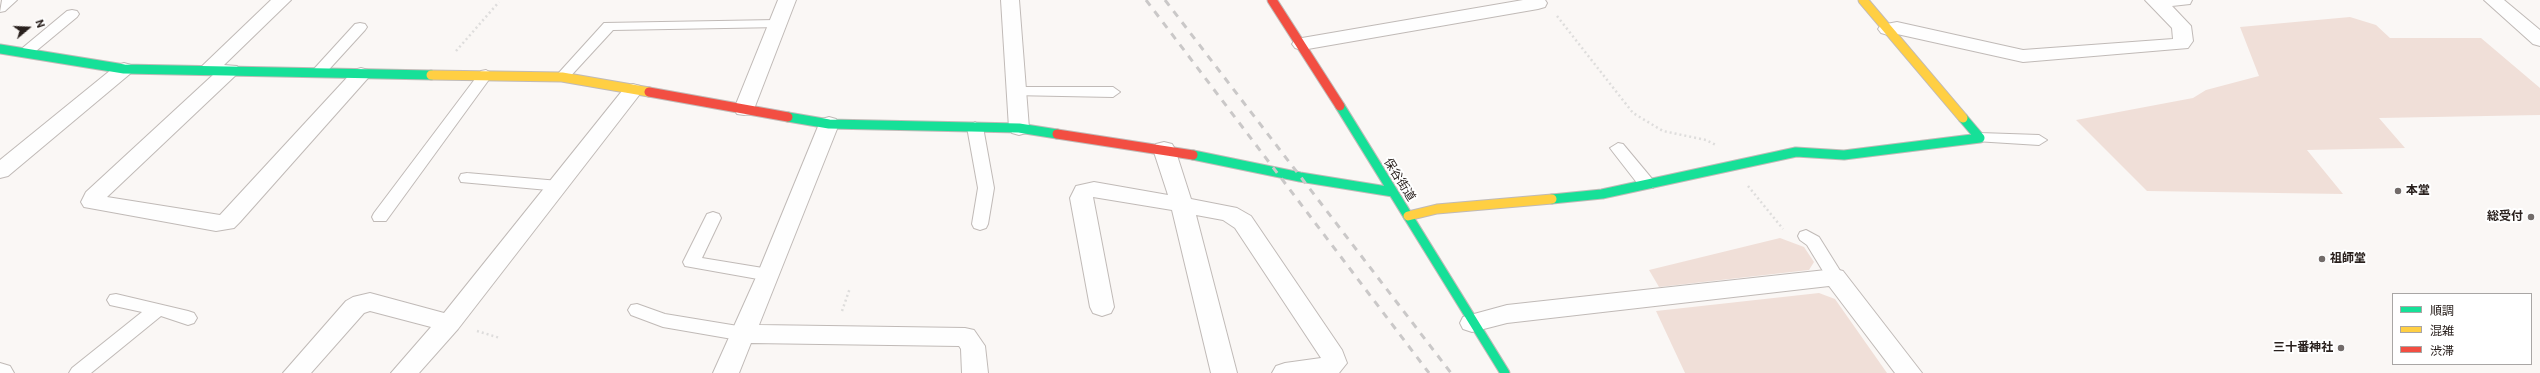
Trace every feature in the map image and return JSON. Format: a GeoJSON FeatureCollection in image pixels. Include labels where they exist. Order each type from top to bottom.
{"type":"FeatureCollection","features":[{"type":"Feature","properties":{"kind":"street"},"geometry":{"type":"LineString","coordinates":[[209,69],[282,0]]}},
{"type":"Feature","properties":{"kind":"street"},"geometry":{"type":"LineString","coordinates":[[744,109],[776,24],[787,0]]}},
{"type":"Feature","properties":{"kind":"street"},"geometry":{"type":"LineString","coordinates":[[1010,0],[1019,128]]}},
{"type":"Feature","properties":{"kind":"street","name":"保谷街道"},"geometry":{"type":"LineString","coordinates":[[1272,0],[1302,44],[1472,323],[1505,373]]}},
{"type":"Feature","properties":{"kind":"street"},"geometry":{"type":"LineString","coordinates":[[1863,0],[1980,138]]}},
{"type":"Feature","properties":{"kind":"street"},"geometry":{"type":"LineString","coordinates":[[2155,1],[2183,0]]}},
{"type":"Feature","properties":{"kind":"street"},"geometry":{"type":"LineString","coordinates":[[2493,0],[2540,40]]}},
{"type":"Feature","properties":{"kind":"street"},"geometry":{"type":"LineString","coordinates":[[1888,29],[1897,28],[2023,56],[2181,44],[2183,41],[2181,26],[2155,1]]}},
{"type":"Feature","properties":{"kind":"street"},"geometry":{"type":"LineString","coordinates":[[1302,44],[1545,5]]}},
{"type":"Feature","properties":{"kind":"street"},"geometry":{"type":"LineString","coordinates":[[0,49],[124,69],[209,69],[361,74],[486,74],[562,76],[633,90],[829,124],[1019,128],[1164,150],[1300,177],[1392,192]]}},
{"type":"Feature","properties":{"kind":"street"},"geometry":{"type":"LineString","coordinates":[[0,171],[124,69]]}},
{"type":"Feature","properties":{"kind":"street"},"geometry":{"type":"LineString","coordinates":[[230,70],[94,197],[92,202],[216,223],[226,222],[361,74]]}},
{"type":"Feature","properties":{"kind":"street"},"geometry":{"type":"LineString","coordinates":[[404,373],[449,323],[560,186],[633,90]]}},
{"type":"Feature","properties":{"kind":"street"},"geometry":{"type":"LineString","coordinates":[[726,373],[769,275],[829,124]]}},
{"type":"Feature","properties":{"kind":"street"},"geometry":{"type":"LineString","coordinates":[[1408,216],[1437,209],[1602,194],[1796,152],[1844,155],[1980,138]]}},
{"type":"Feature","properties":{"kind":"street"},"geometry":{"type":"LineString","coordinates":[[1164,150],[1182,204],[1224,373]]}},
{"type":"Feature","properties":{"kind":"street"},"geometry":{"type":"LineString","coordinates":[[1102,307],[1081,198],[1084,191],[1094,189],[1229,213],[1243,222],[1333,357],[1334,363],[1329,367],[1286,373]]}},
{"type":"Feature","properties":{"kind":"street"},"geometry":{"type":"LineString","coordinates":[[1472,323],[1507,314],[1835,277],[1909,373]]}},
{"type":"Feature","properties":{"kind":"street"},"geometry":{"type":"LineString","coordinates":[[296,373],[355,307],[362,303],[370,302],[449,323]]}},
{"type":"Feature","properties":{"kind":"street"},"geometry":{"type":"LineString","coordinates":[[744,334],[965,338],[973,346],[975,373]]}},
{"type":"Feature","properties":{"kind":"lane"},"geometry":{"type":"LineString","coordinates":[[0,8],[10,0]]}},
{"type":"Feature","properties":{"kind":"lane"},"geometry":{"type":"LineString","coordinates":[[25,53],[72,14]]}},
{"type":"Feature","properties":{"kind":"lane"},"geometry":{"type":"LineString","coordinates":[[562,76],[609,26],[776,24]]}},
{"type":"Feature","properties":{"kind":"lane"},"geometry":{"type":"LineString","coordinates":[[318,73],[360,27]]}},
{"type":"Feature","properties":{"kind":"lane"},"geometry":{"type":"LineString","coordinates":[[380,217],[486,74]]}},
{"type":"Feature","properties":{"kind":"lane"},"geometry":{"type":"LineString","coordinates":[[1016,92],[1112,92]]}},
{"type":"Feature","properties":{"kind":"lane"},"geometry":{"type":"LineString","coordinates":[[975,127],[986,188],[980,224]]}},
{"type":"Feature","properties":{"kind":"lane"},"geometry":{"type":"LineString","coordinates":[[1980,138],[2039,140]]}},
{"type":"Feature","properties":{"kind":"lane"},"geometry":{"type":"LineString","coordinates":[[1618,148],[1647,184]]}},
{"type":"Feature","properties":{"kind":"lane"},"geometry":{"type":"LineString","coordinates":[[467,178],[560,186]]}},
{"type":"Feature","properties":{"kind":"lane"},"geometry":{"type":"LineString","coordinates":[[714,218],[691,262],[769,275]]}},
{"type":"Feature","properties":{"kind":"lane"},"geometry":{"type":"LineString","coordinates":[[1806,236],[1813,241],[1835,277]]}},
{"type":"Feature","properties":{"kind":"lane"},"geometry":{"type":"LineString","coordinates":[[116,300],[158,309],[188,318]]}},
{"type":"Feature","properties":{"kind":"lane"},"geometry":{"type":"LineString","coordinates":[[78,373],[158,309]]}},
{"type":"Feature","properties":{"kind":"lane"},"geometry":{"type":"LineString","coordinates":[[637,310],[663,320],[744,334]]}},
{"type":"Feature","properties":{"kind":"path"},"geometry":{"type":"LineString","coordinates":[[437,74],[499,2]]}},
{"type":"Feature","properties":{"kind":"path"},"geometry":{"type":"LineString","coordinates":[[1545,5],[1633,113],[1675,135],[1711,141],[1781,228],[1792,235],[1806,236]]}},
{"type":"Feature","properties":{"kind":"shaded area"},"geometry":{"type":"Polygon","coordinates":[[[2350,17],[2376,25],[2390,38],[2481,38],[2540,88],[2540,115],[2379,118],[2405,148],[2307,150],[2343,194],[2147,191],[2076,120],[2193,98],[2206,90],[2259,76],[2240,27],[2350,17]]]}},
{"type":"Feature","properties":{"kind":"shaded area"},"geometry":{"type":"Polygon","coordinates":[[[1780,238],[1804,247],[1814,262],[1809,270],[1659,287],[1649,270],[1780,238]]]}},
{"type":"Feature","properties":{"kind":"shaded area"},"geometry":{"type":"Polygon","coordinates":[[[1819,293],[1835,299],[1887,373],[1685,373],[1656,311],[1819,293]]]}},
{"type":"Feature","properties":{"kind":"railway"},"geometry":{"type":"LineString","coordinates":[[1146,0],[1429,373]]}},
{"type":"Feature","properties":{"kind":"railway"},"geometry":{"type":"LineString","coordinates":[[1165,0],[1451,373]]}},
{"type":"Feature","properties":{"kind":"traffic: fast"},"geometry":{"type":"LineString","coordinates":[[0,49],[124,69],[431,75]]}},
{"type":"Feature","properties":{"kind":"traffic: fast"},"geometry":{"type":"LineString","coordinates":[[1340,106],[1505,373]]}},
{"type":"Feature","properties":{"kind":"traffic: fast"},"geometry":{"type":"LineString","coordinates":[[788,117],[829,124],[1019,128],[1057,134]]}},
{"type":"Feature","properties":{"kind":"traffic: fast"},"geometry":{"type":"LineString","coordinates":[[1552,199],[1602,194],[1796,152],[1844,155],[1980,138],[1963,118]]}},
{"type":"Feature","properties":{"kind":"traffic: fast"},"geometry":{"type":"LineString","coordinates":[[1193,155],[1300,177],[1393,192]]}},
{"type":"Feature","properties":{"kind":"traffic: slow"},"geometry":{"type":"LineString","coordinates":[[1863,0],[1963,118]]}},
{"type":"Feature","properties":{"kind":"traffic: slow"},"geometry":{"type":"LineString","coordinates":[[431,75],[562,77],[649,92]]}},
{"type":"Feature","properties":{"kind":"traffic: slow"},"geometry":{"type":"LineString","coordinates":[[1408,216],[1437,209],[1552,199]]}},
{"type":"Feature","properties":{"kind":"traffic: jam"},"geometry":{"type":"LineString","coordinates":[[1272,0],[1340,106]]}},
{"type":"Feature","properties":{"kind":"traffic: jam"},"geometry":{"type":"LineString","coordinates":[[649,92],[788,117]]}},
{"type":"Feature","properties":{"kind":"traffic: jam"},"geometry":{"type":"LineString","coordinates":[[1057,134],[1193,155]]}},
{"type":"Feature","properties":{"kind":"place","name":"本堂"},"geometry":{"type":"Point","coordinates":[2398,191]}},
{"type":"Feature","properties":{"kind":"place","name":"総受付"},"geometry":{"type":"Point","coordinates":[2531,217]}},
{"type":"Feature","properties":{"kind":"place","name":"祖師堂"},"geometry":{"type":"Point","coordinates":[2322,259]}},
{"type":"Feature","properties":{"kind":"place","name":"三十番神社"},"geometry":{"type":"Point","coordinates":[2341,348]}}]}
